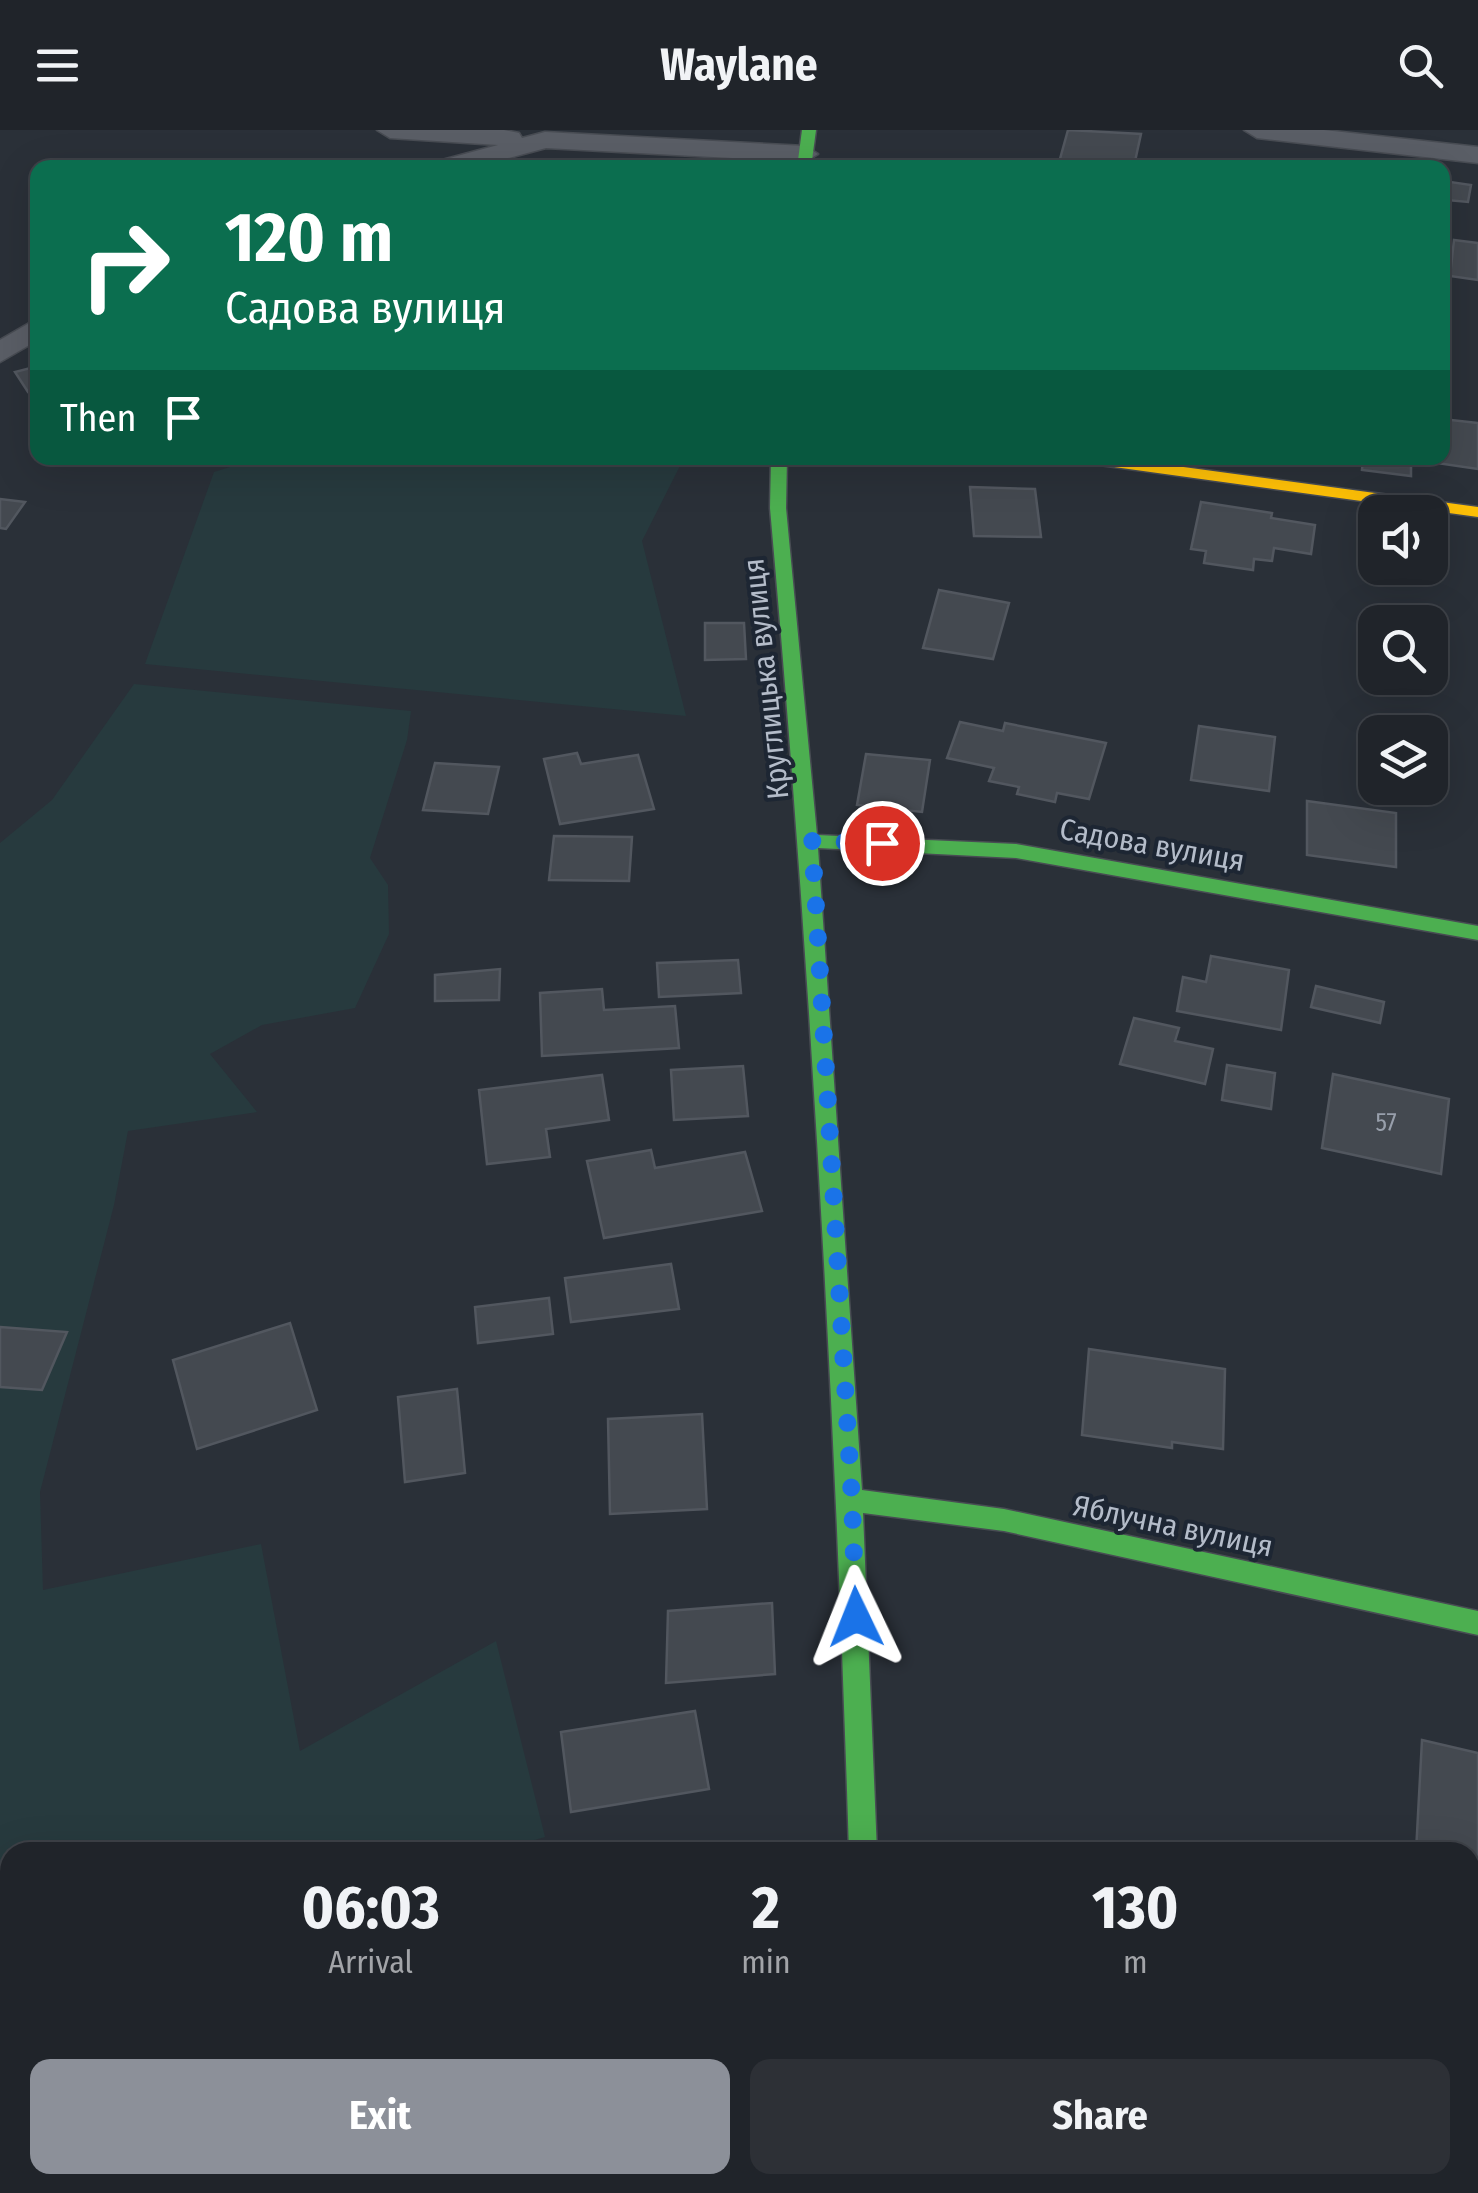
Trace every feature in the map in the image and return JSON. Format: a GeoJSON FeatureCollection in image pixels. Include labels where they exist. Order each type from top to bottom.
{"type":"FeatureCollection","features":[{"type":"Feature","properties":{"kind":"street"},"geometry":{"type":"LineString","coordinates":[[390,130],[806,151]]}},
{"type":"Feature","properties":{"kind":"street"},"geometry":{"type":"LineString","coordinates":[[1257,130],[1478,154]]}},
{"type":"Feature","properties":{"kind":"street"},"geometry":{"type":"LineString","coordinates":[[470,160],[545,140]]}},
{"type":"Feature","properties":{"kind":"street"},"geometry":{"type":"LineString","coordinates":[[0,353],[30,332]]}},
{"type":"Feature","properties":{"kind":"street","name":"Круглицька вулиця"},"geometry":{"type":"LineString","coordinates":[[779,465],[778,508],[812,841],[852,1500],[863,1842]]}},
{"type":"Feature","properties":{"kind":"street"},"geometry":{"type":"LineString","coordinates":[[1136,465],[1478,512]]}},
{"type":"Feature","properties":{"kind":"street","name":"Садова вулиця"},"geometry":{"type":"LineString","coordinates":[[812,841],[1016,851],[1478,934]]}},
{"type":"Feature","properties":{"kind":"street","name":"Яблучна вулиця"},"geometry":{"type":"LineString","coordinates":[[852,1500],[1004,1520],[1478,1624]]}},
{"type":"Feature","properties":{"kind":"green space"},"geometry":{"type":"Polygon","coordinates":[[[236,465],[680,465],[642,541],[686,716],[145,664],[214,472],[236,465]]]}},
{"type":"Feature","properties":{"kind":"green space"},"geometry":{"type":"Polygon","coordinates":[[[134,684],[411,711],[407,740],[370,858],[388,885],[389,934],[355,1008],[262,1025],[210,1054],[257,1112],[128,1131],[114,1205],[40,1492],[43,1590],[261,1544],[300,1751],[496,1641],[545,1837],[528,1842],[0,1842],[0,843],[52,800],[134,684]]]}},
{"type":"Feature","properties":{"kind":"building"},"geometry":{"type":"Polygon","coordinates":[[[1068,130],[1141,134],[1135,160],[1060,159],[1068,130]]]}},
{"type":"Feature","properties":{"kind":"building"},"geometry":{"type":"Polygon","coordinates":[[[1450,182],[1471,185],[1468,202],[1450,200],[1450,182]]]}},
{"type":"Feature","properties":{"kind":"building"},"geometry":{"type":"Polygon","coordinates":[[[1454,240],[1478,243],[1478,280],[1450,276],[1454,240]]]}},
{"type":"Feature","properties":{"kind":"building"},"geometry":{"type":"Polygon","coordinates":[[[30,368],[30,391],[28,392],[15,372],[30,368]]]}},
{"type":"Feature","properties":{"kind":"building"},"geometry":{"type":"Polygon","coordinates":[[[1450,420],[1478,423],[1478,469],[1450,465],[1450,420]]]}},
{"type":"Feature","properties":{"kind":"building"},"geometry":{"type":"Polygon","coordinates":[[[1362,465],[1411,465],[1411,476],[1362,470],[1362,465]]]}},
{"type":"Feature","properties":{"kind":"building"},"geometry":{"type":"Polygon","coordinates":[[[970,487],[1035,489],[1041,537],[974,536],[970,487]]]}},
{"type":"Feature","properties":{"kind":"building"},"geometry":{"type":"Polygon","coordinates":[[[0,499],[25,502],[6,529],[0,528],[0,499]]]}},
{"type":"Feature","properties":{"kind":"building"},"geometry":{"type":"Polygon","coordinates":[[[1201,502],[1272,513],[1271,518],[1315,525],[1311,554],[1274,548],[1272,561],[1254,559],[1253,570],[1204,563],[1206,551],[1191,549],[1201,502]]]}},
{"type":"Feature","properties":{"kind":"building"},"geometry":{"type":"Polygon","coordinates":[[[939,590],[1009,603],[993,659],[923,648],[939,590]]]}},
{"type":"Feature","properties":{"kind":"building"},"geometry":{"type":"Polygon","coordinates":[[[705,623],[744,623],[746,659],[705,660],[705,623]]]}},
{"type":"Feature","properties":{"kind":"building"},"geometry":{"type":"Polygon","coordinates":[[[960,722],[1003,731],[1005,723],[1106,743],[1089,799],[1057,793],[1055,802],[1017,794],[1019,787],[989,781],[994,768],[947,758],[960,722]]]}},
{"type":"Feature","properties":{"kind":"building"},"geometry":{"type":"Polygon","coordinates":[[[1199,726],[1275,737],[1269,791],[1191,780],[1199,726]]]}},
{"type":"Feature","properties":{"kind":"building"},"geometry":{"type":"Polygon","coordinates":[[[577,753],[581,764],[638,755],[654,809],[560,824],[544,759],[577,753]]]}},
{"type":"Feature","properties":{"kind":"building"},"geometry":{"type":"Polygon","coordinates":[[[866,754],[930,760],[922,812],[857,805],[866,754]]]}},
{"type":"Feature","properties":{"kind":"building"},"geometry":{"type":"Polygon","coordinates":[[[435,763],[499,767],[488,814],[423,810],[435,763]]]}},
{"type":"Feature","properties":{"kind":"building"},"geometry":{"type":"Polygon","coordinates":[[[1307,801],[1396,813],[1396,867],[1307,855],[1307,801]]]}},
{"type":"Feature","properties":{"kind":"building"},"geometry":{"type":"Polygon","coordinates":[[[554,836],[632,837],[629,881],[549,880],[554,836]]]}},
{"type":"Feature","properties":{"kind":"building"},"geometry":{"type":"Polygon","coordinates":[[[1211,956],[1289,970],[1281,1030],[1177,1011],[1183,977],[1206,982],[1211,956]]]}},
{"type":"Feature","properties":{"kind":"building"},"geometry":{"type":"Polygon","coordinates":[[[738,960],[741,993],[659,997],[657,963],[738,960]]]}},
{"type":"Feature","properties":{"kind":"building"},"geometry":{"type":"Polygon","coordinates":[[[500,969],[499,1000],[435,1001],[435,975],[500,969]]]}},
{"type":"Feature","properties":{"kind":"building"},"geometry":{"type":"Polygon","coordinates":[[[1316,986],[1384,1002],[1380,1023],[1311,1007],[1316,986]]]}},
{"type":"Feature","properties":{"kind":"building"},"geometry":{"type":"Polygon","coordinates":[[[602,989],[604,1010],[675,1006],[679,1048],[542,1056],[540,993],[602,989]]]}},
{"type":"Feature","properties":{"kind":"building"},"geometry":{"type":"Polygon","coordinates":[[[1134,1018],[1179,1028],[1175,1041],[1213,1049],[1205,1084],[1120,1064],[1134,1018]]]}},
{"type":"Feature","properties":{"kind":"building"},"geometry":{"type":"Polygon","coordinates":[[[1227,1065],[1275,1073],[1271,1109],[1222,1100],[1227,1065]]]}},
{"type":"Feature","properties":{"kind":"building"},"geometry":{"type":"Polygon","coordinates":[[[743,1066],[748,1116],[674,1120],[671,1070],[743,1066]]]}},
{"type":"Feature","properties":{"kind":"building"},"geometry":{"type":"Polygon","coordinates":[[[1333,1074],[1449,1099],[1441,1174],[1322,1148],[1333,1074]]]}},
{"type":"Feature","properties":{"kind":"building"},"geometry":{"type":"Polygon","coordinates":[[[602,1075],[609,1120],[546,1129],[550,1157],[487,1164],[479,1090],[602,1075]]]}},
{"type":"Feature","properties":{"kind":"building"},"geometry":{"type":"Polygon","coordinates":[[[651,1150],[655,1168],[745,1152],[762,1211],[604,1238],[587,1161],[651,1150]]]}},
{"type":"Feature","properties":{"kind":"building"},"geometry":{"type":"Polygon","coordinates":[[[671,1264],[679,1309],[571,1322],[565,1278],[671,1264]]]}},
{"type":"Feature","properties":{"kind":"building"},"geometry":{"type":"Polygon","coordinates":[[[549,1298],[553,1334],[478,1343],[475,1307],[549,1298]]]}},
{"type":"Feature","properties":{"kind":"building"},"geometry":{"type":"Polygon","coordinates":[[[290,1323],[317,1410],[197,1449],[173,1360],[290,1323]]]}},
{"type":"Feature","properties":{"kind":"building"},"geometry":{"type":"Polygon","coordinates":[[[0,1327],[67,1332],[42,1390],[0,1387],[0,1327]]]}},
{"type":"Feature","properties":{"kind":"building"},"geometry":{"type":"Polygon","coordinates":[[[1089,1349],[1225,1369],[1223,1449],[1172,1442],[1172,1448],[1082,1435],[1089,1349]]]}},
{"type":"Feature","properties":{"kind":"building"},"geometry":{"type":"Polygon","coordinates":[[[457,1389],[465,1473],[405,1482],[398,1397],[457,1389]]]}},
{"type":"Feature","properties":{"kind":"building"},"geometry":{"type":"Polygon","coordinates":[[[702,1414],[707,1509],[610,1514],[608,1419],[702,1414]]]}},
{"type":"Feature","properties":{"kind":"building"},"geometry":{"type":"Polygon","coordinates":[[[772,1603],[775,1674],[666,1683],[668,1611],[772,1603]]]}},
{"type":"Feature","properties":{"kind":"building"},"geometry":{"type":"Polygon","coordinates":[[[695,1711],[709,1789],[571,1812],[561,1732],[695,1711]]]}},
{"type":"Feature","properties":{"kind":"building"},"geometry":{"type":"Polygon","coordinates":[[[1422,1740],[1478,1753],[1478,1842],[1417,1842],[1422,1740]]]}},
{"type":"Feature","properties":{"kind":"traffic: fast"},"geometry":{"type":"LineString","coordinates":[[805,160],[809,130]]}},
{"type":"Feature","properties":{"kind":"traffic: fast"},"geometry":{"type":"LineString","coordinates":[[779,465],[778,508],[808,843],[832,1179],[863,1842]]}},
{"type":"Feature","properties":{"kind":"traffic: fast"},"geometry":{"type":"LineString","coordinates":[[812,841],[1016,851],[1478,933]]}},
{"type":"Feature","properties":{"kind":"traffic: fast"},"geometry":{"type":"LineString","coordinates":[[853,1500],[1004,1520],[1478,1623]]}},
{"type":"Feature","properties":{"kind":"traffic: slow"},"geometry":{"type":"LineString","coordinates":[[1136,465],[1478,512]]}},
{"type":"Feature","properties":{"kind":"route"},"geometry":{"type":"LineString","coordinates":[[856,1617],[812,841],[882,843]]}}]}
